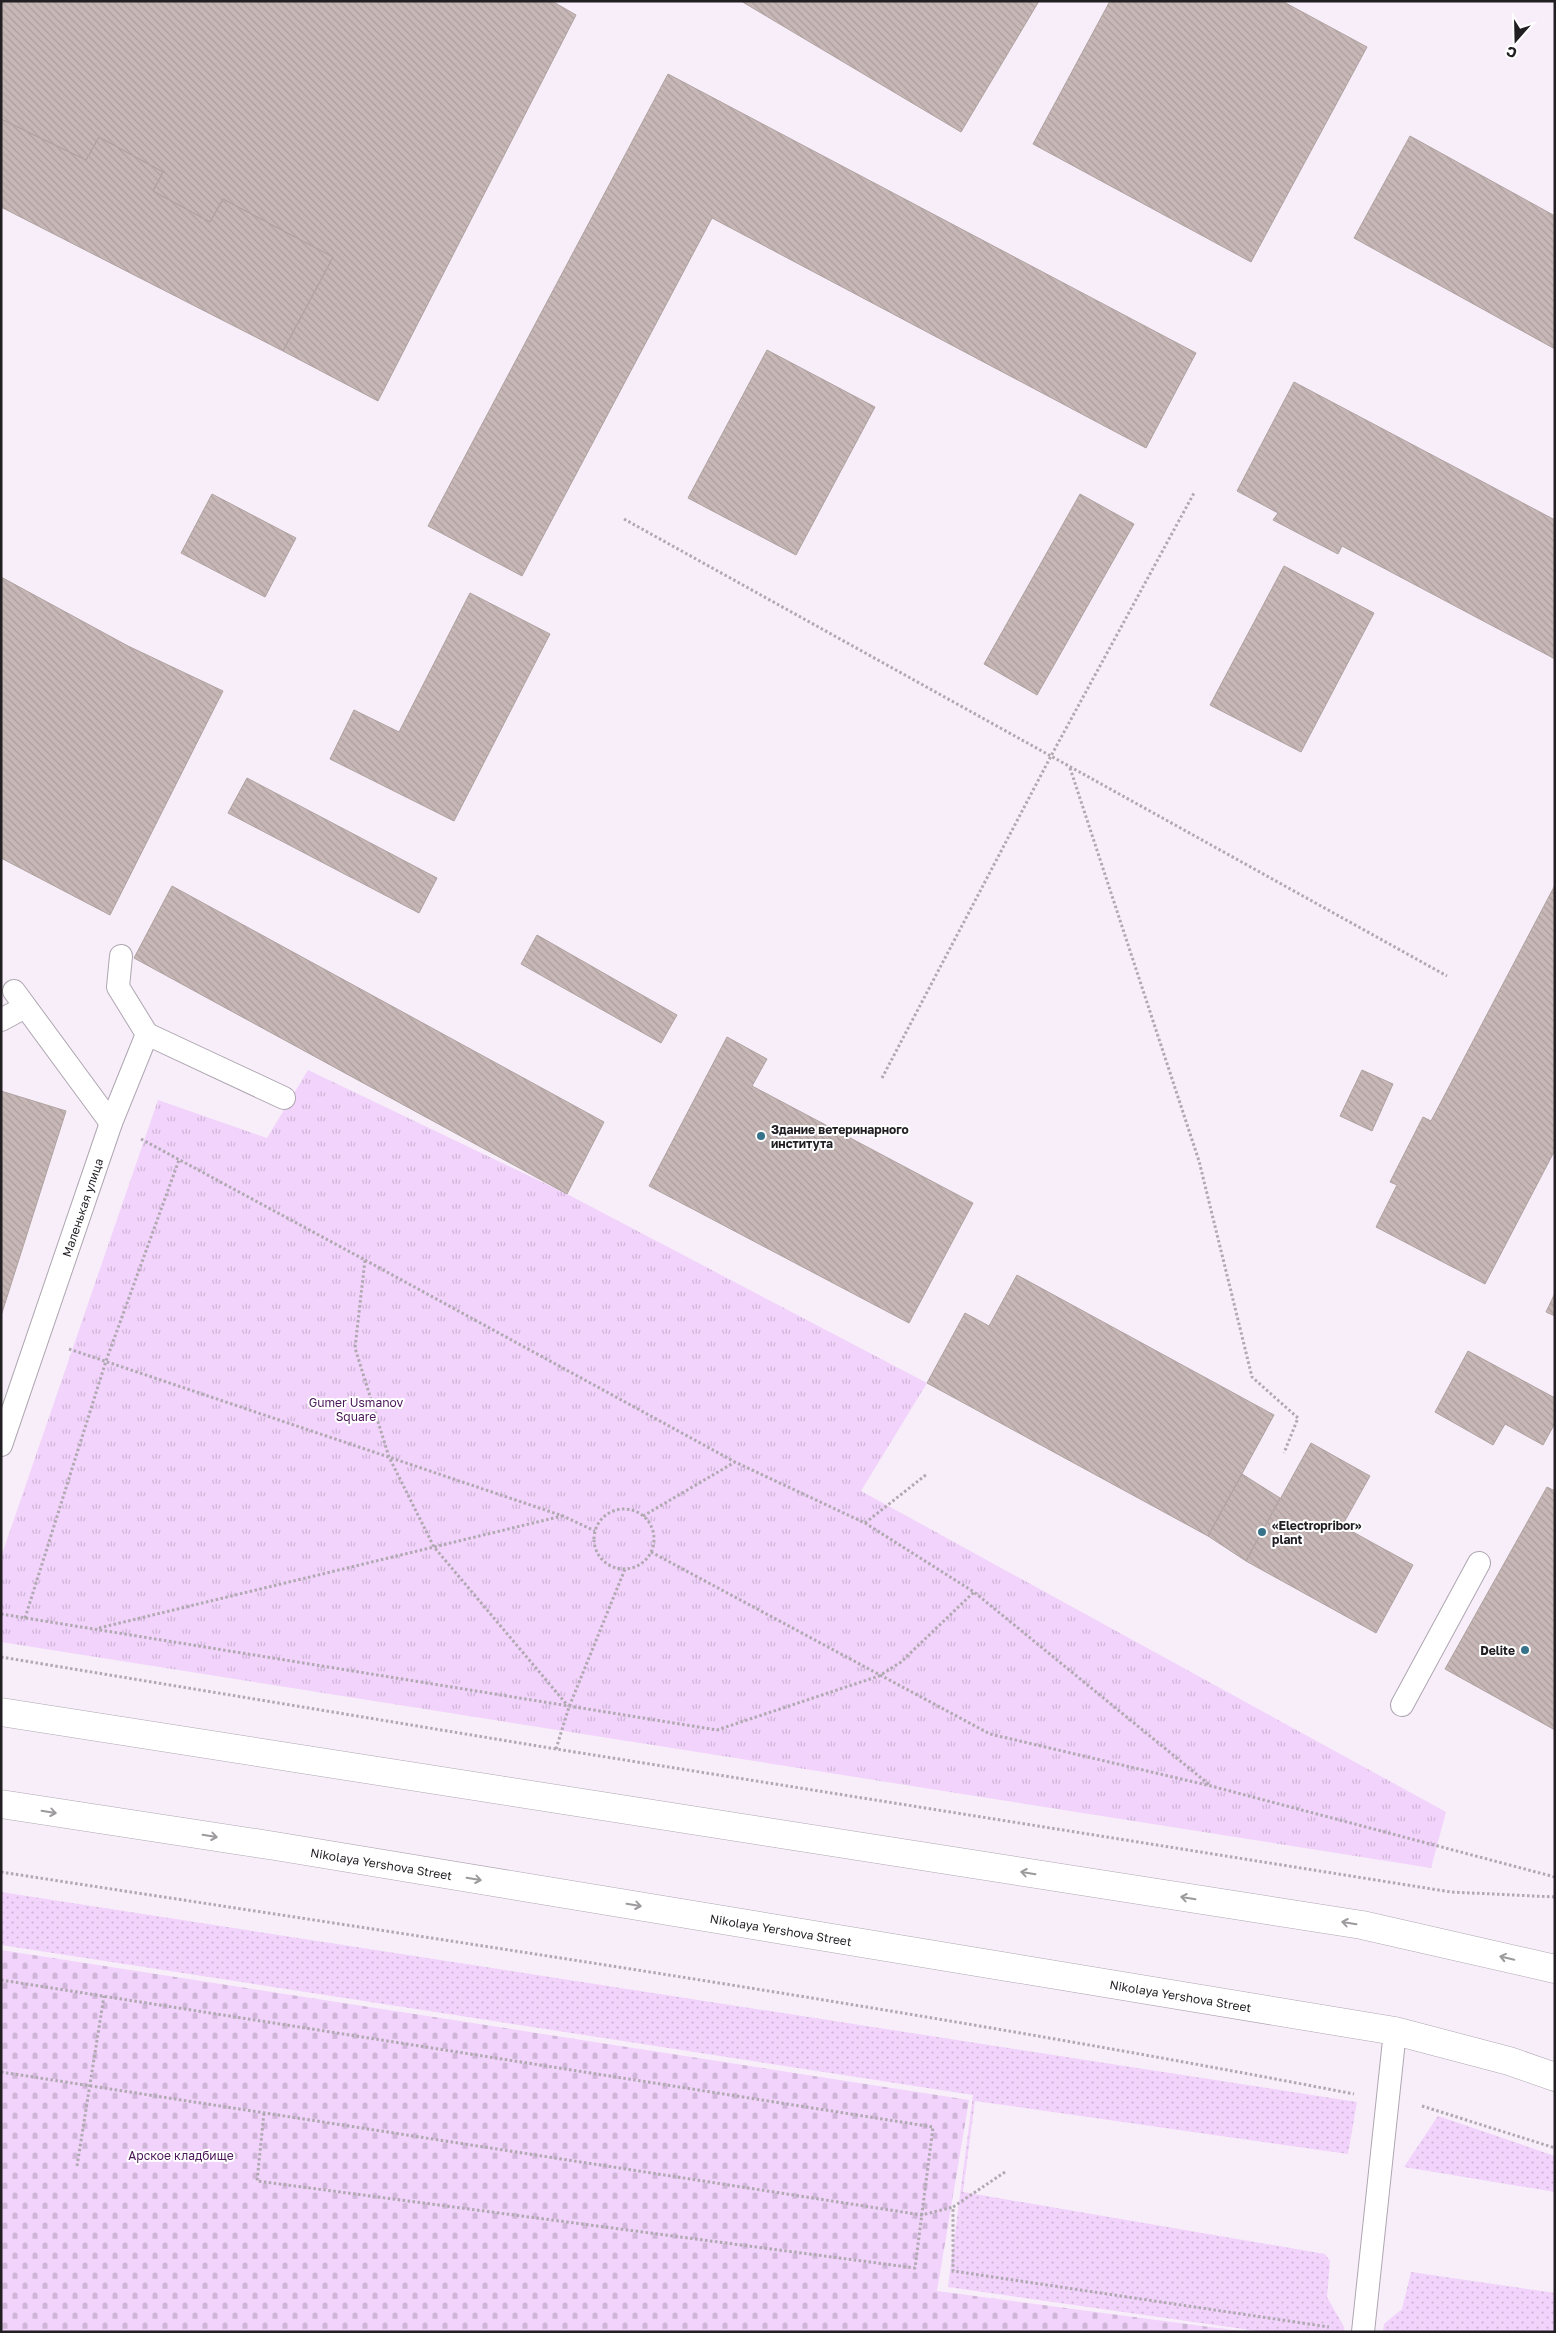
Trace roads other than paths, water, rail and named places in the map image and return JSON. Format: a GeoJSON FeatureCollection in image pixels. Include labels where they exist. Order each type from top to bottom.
{"type":"FeatureCollection","features":[{"type":"Feature","properties":{"kind":"main road"},"geometry":{"type":"LineString","coordinates":[[1,1712],[1352,1923],[1555,1969]]}},
{"type":"Feature","properties":{"kind":"main road","name":"Nikolaya Yershova Street"},"geometry":{"type":"LineString","coordinates":[[1,1804],[275,1846],[1395,2031],[1509,2061],[1555,2077]]}},
{"type":"Feature","properties":{"kind":"lane"},"geometry":{"type":"LineString","coordinates":[[120,956],[118,987],[147,1034],[284,1098]]}},
{"type":"Feature","properties":{"kind":"lane"},"geometry":{"type":"LineString","coordinates":[[1,1020],[20,999],[111,1123]]}},
{"type":"Feature","properties":{"kind":"lane","name":"Маленькая улица"},"geometry":{"type":"LineString","coordinates":[[1,1445],[111,1123],[147,1034]]}},
{"type":"Feature","properties":{"kind":"lane"},"geometry":{"type":"LineString","coordinates":[[1402,1706],[1479,1563]]}},
{"type":"Feature","properties":{"kind":"lane"},"geometry":{"type":"LineString","coordinates":[[1363,2332],[1395,2031]]}},
{"type":"Feature","properties":{"kind":"place","name":"Здание ветеринарного института"},"geometry":{"type":"Point","coordinates":[761,1136]}},
{"type":"Feature","properties":{"kind":"place","name":"«Electropribor» plant"},"geometry":{"type":"Point","coordinates":[1262,1532]}},
{"type":"Feature","properties":{"kind":"place","name":"Delite"},"geometry":{"type":"Point","coordinates":[1525,1650]}},
{"type":"Feature","properties":{"kind":"park label","name":"Gumer Usmanov Square"},"geometry":{"type":"Point","coordinates":[356,1409]}},
{"type":"Feature","properties":{"kind":"park label","name":"Арское кладбище"},"geometry":{"type":"Point","coordinates":[181,2155]}}]}
